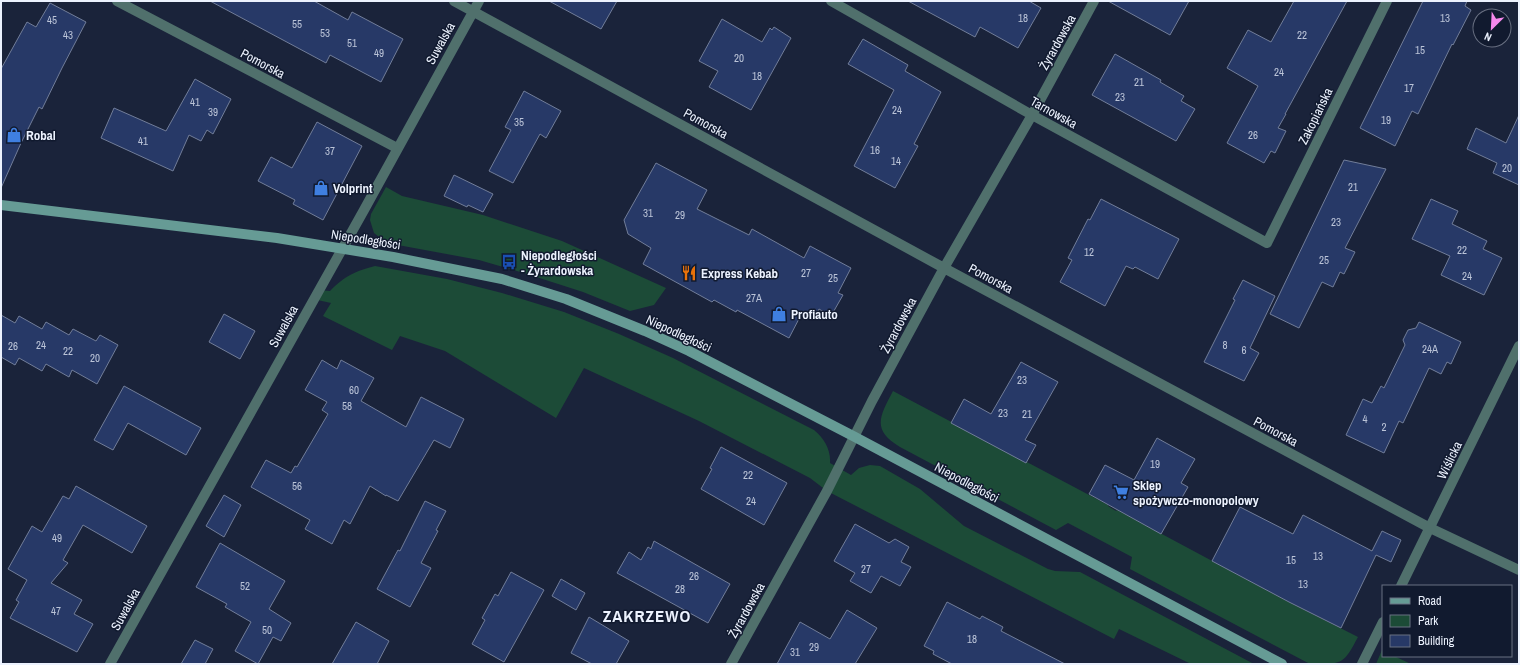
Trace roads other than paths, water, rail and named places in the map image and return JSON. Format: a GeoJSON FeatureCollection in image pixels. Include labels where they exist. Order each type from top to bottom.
{"type":"FeatureCollection","features":[{"type":"Feature","properties":{"kind":"street","name":"Pomorska"},"geometry":{"type":"LineString","coordinates":[[117,1],[397,148]]}},
{"type":"Feature","properties":{"kind":"street","name":"Pomorska"},"geometry":{"type":"LineString","coordinates":[[454,1],[944,268],[1430,528],[1519,570]]}},
{"type":"Feature","properties":{"kind":"street","name":"Suwalska"},"geometry":{"type":"LineString","coordinates":[[110,664],[479,1]]}},
{"type":"Feature","properties":{"kind":"street","name":"Tarnowska"},"geometry":{"type":"LineString","coordinates":[[831,1],[1032,115],[1267,243]]}},
{"type":"Feature","properties":{"kind":"street","name":"Żyrardowska"},"geometry":{"type":"LineString","coordinates":[[731,664],[827,491],[872,401],[944,268],[1032,115],[1094,1]]}},
{"type":"Feature","properties":{"kind":"street","name":"Zakopiańska"},"geometry":{"type":"LineString","coordinates":[[1267,243],[1386,1]]}},
{"type":"Feature","properties":{"kind":"street","name":"Niepodległości"},"geometry":{"type":"LineString","coordinates":[[2,205],[270,237],[342,248],[472,272],[502,279],[566,299],[645,331],[689,351],[855,437],[1282,664]]}},
{"type":"Feature","properties":{"kind":"street","name":"Wiślicka"},"geometry":{"type":"LineString","coordinates":[[1402,585],[1519,346]]}},
{"type":"Feature","properties":{"kind":"street"},"geometry":{"type":"LineString","coordinates":[[1362,664],[1382,624]]}},
{"type":"Feature","properties":{"kind":"place","name":"Robal"},"geometry":{"type":"Point","coordinates":[14,135]}},
{"type":"Feature","properties":{"kind":"place","name":"Volprint"},"geometry":{"type":"Point","coordinates":[321,188]}},
{"type":"Feature","properties":{"kind":"place","name":"Niepodległości - Żyrardowska"},"geometry":{"type":"Point","coordinates":[509,262]}},
{"type":"Feature","properties":{"kind":"place","name":"Express Kebab"},"geometry":{"type":"Point","coordinates":[689,273]}},
{"type":"Feature","properties":{"kind":"place","name":"Profiauto"},"geometry":{"type":"Point","coordinates":[779,314]}},
{"type":"Feature","properties":{"kind":"place","name":"Sklep spożywczo-monopolowy"},"geometry":{"type":"Point","coordinates":[1121,492]}},
{"type":"Feature","properties":{"kind":"district","name":"ZAKRZEWO"},"geometry":{"type":"Point","coordinates":[647,616]}}]}
